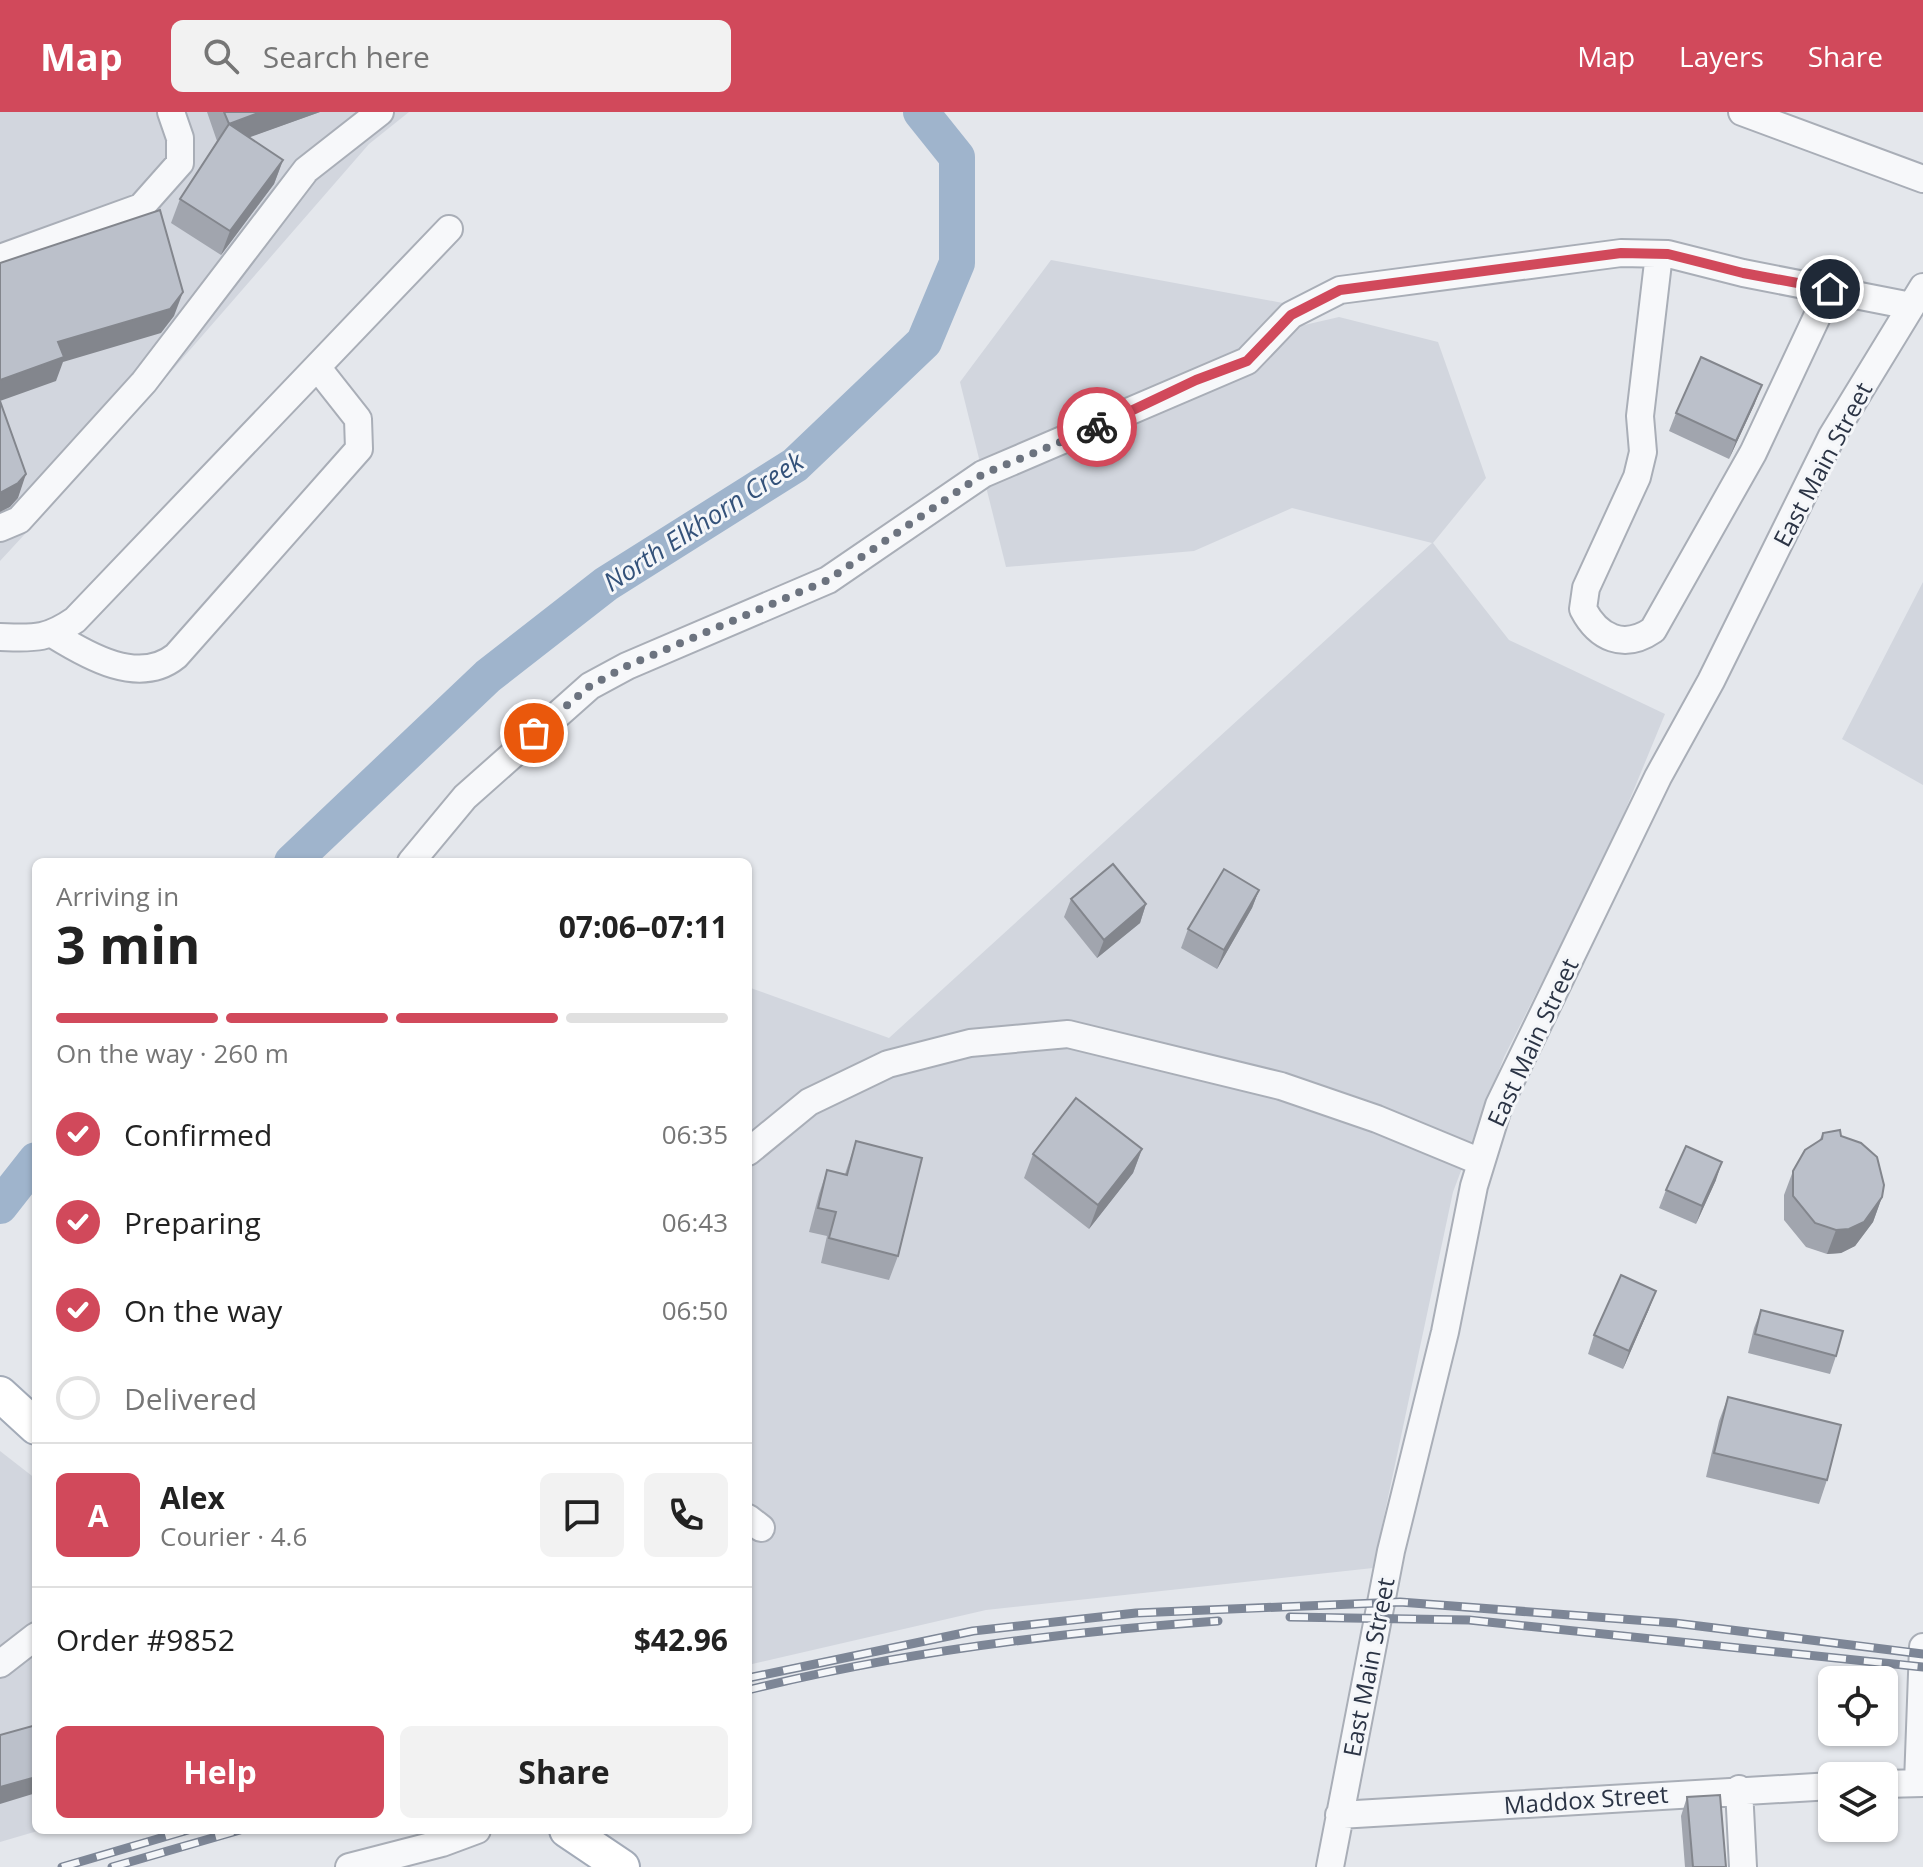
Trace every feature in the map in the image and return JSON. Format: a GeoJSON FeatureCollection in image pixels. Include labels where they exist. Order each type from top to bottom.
{"type":"FeatureCollection","features":[{"type":"Feature","properties":{"kind":"main road"},"geometry":{"type":"LineString","coordinates":[[0,1394],[32,1423]]}},
{"type":"Feature","properties":{"kind":"main road"},"geometry":{"type":"LineString","coordinates":[[573,1834],[622,1867]]}},
{"type":"Feature","properties":{"kind":"street"},"geometry":{"type":"LineString","coordinates":[[0,258],[141,207],[180,163],[180,138],[171,112]]}},
{"type":"Feature","properties":{"kind":"street"},"geometry":{"type":"LineString","coordinates":[[0,528],[19,520],[144,382],[306,170],[380,112]]}},
{"type":"Feature","properties":{"kind":"street"},"geometry":{"type":"LineString","coordinates":[[1742,112],[1923,179]]}},
{"type":"Feature","properties":{"kind":"street"},"geometry":{"type":"LineString","coordinates":[[0,637],[41,638],[54,635],[75,620],[449,229]]}},
{"type":"Feature","properties":{"kind":"street"},"geometry":{"type":"LineString","coordinates":[[414,858],[465,797],[590,686],[627,666],[828,580],[983,474],[1247,361],[1291,315],[1340,290],[1621,253],[1659,254],[1830,289],[1917,297]]}},
{"type":"Feature","properties":{"kind":"street"},"geometry":{"type":"LineString","coordinates":[[1659,254],[1640,416],[1643,452],[1637,477],[1586,588],[1583,609],[1603,636],[1622,641],[1640,640],[1653,630],[1753,453],[1830,289]]}},
{"type":"Feature","properties":{"kind":"street","name":"East Main Street"},"geometry":{"type":"LineString","coordinates":[[1330,1867],[1391,1551],[1445,1332],[1481,1162],[1499,1105],[1658,777],[1711,681],[1832,436],[1917,297]]}},
{"type":"Feature","properties":{"kind":"street"},"geometry":{"type":"LineString","coordinates":[[54,635],[84,653],[132,669],[155,668],[176,656],[359,449],[358,419],[317,367]]}},
{"type":"Feature","properties":{"kind":"street"},"geometry":{"type":"LineString","coordinates":[[752,1149],[809,1102],[888,1064],[970,1043],[1068,1034],[1281,1086],[1377,1119],[1481,1162]]}},
{"type":"Feature","properties":{"kind":"street"},"geometry":{"type":"LineString","coordinates":[[0,1664],[32,1639]]}},
{"type":"Feature","properties":{"kind":"street"},"geometry":{"type":"LineString","coordinates":[[1898,1784],[1920,1783],[1923,1647]]}},
{"type":"Feature","properties":{"kind":"street","name":"Maddox Street"},"geometry":{"type":"LineString","coordinates":[[1339,1815],[1818,1786]]}},
{"type":"Feature","properties":{"kind":"street"},"geometry":{"type":"LineString","coordinates":[[1739,1789],[1743,1867]]}},
{"type":"Feature","properties":{"kind":"street"},"geometry":{"type":"LineString","coordinates":[[349,1867],[466,1834]]}},
{"type":"Feature","properties":{"kind":"shaded area"},"geometry":{"type":"Polygon","coordinates":[[[0,112],[409,112],[369,144],[108,444],[0,561],[0,112]]]}},
{"type":"Feature","properties":{"kind":"shaded area"},"geometry":{"type":"Polygon","coordinates":[[[1051,260],[1283,303],[1300,326],[1339,317],[1438,342],[1486,478],[1433,543],[1509,640],[1665,714],[1611,845],[1504,1057],[1453,1192],[1373,1568],[986,1610],[752,1664],[752,988],[889,1038],[1432,543],[1292,508],[1194,551],[1006,567],[960,382],[1051,260]]]}},
{"type":"Feature","properties":{"kind":"shaded area"},"geometry":{"type":"Polygon","coordinates":[[[1923,582],[1923,785],[1842,739],[1923,582]]]}},
{"type":"Feature","properties":{"kind":"shaded area"},"geometry":{"type":"Polygon","coordinates":[[[0,1451],[32,1476],[32,1833],[0,1842],[0,1451]]]}},
{"type":"Feature","properties":{"kind":"building"},"geometry":{"type":"Polygon","coordinates":[[[224,112],[261,112],[229,124],[224,112]]]}},
{"type":"Feature","properties":{"kind":"building"},"geometry":{"type":"Polygon","coordinates":[[[229,124],[283,160],[230,231],[180,199],[229,124]]]}},
{"type":"Feature","properties":{"kind":"building"},"geometry":{"type":"Polygon","coordinates":[[[160,210],[183,292],[170,309],[58,342],[64,357],[0,380],[0,263],[160,210]]]}},
{"type":"Feature","properties":{"kind":"building"},"geometry":{"type":"Polygon","coordinates":[[[1701,357],[1762,385],[1736,441],[1676,413],[1701,357]]]}},
{"type":"Feature","properties":{"kind":"building"},"geometry":{"type":"Polygon","coordinates":[[[0,401],[26,474],[18,483],[0,493],[0,401]]]}},
{"type":"Feature","properties":{"kind":"building"},"geometry":{"type":"Polygon","coordinates":[[[1113,864],[1146,904],[1104,940],[1071,899],[1113,864]]]}},
{"type":"Feature","properties":{"kind":"building"},"geometry":{"type":"Polygon","coordinates":[[[1224,869],[1259,890],[1224,950],[1188,929],[1224,869]]]}},
{"type":"Feature","properties":{"kind":"building"},"geometry":{"type":"Polygon","coordinates":[[[1076,1098],[1142,1149],[1098,1205],[1033,1154],[1076,1098]]]}},
{"type":"Feature","properties":{"kind":"building"},"geometry":{"type":"Polygon","coordinates":[[[1840,1130],[1841,1136],[1861,1143],[1877,1157],[1884,1185],[1882,1197],[1864,1222],[1849,1229],[1836,1230],[1815,1223],[1793,1196],[1793,1171],[1805,1150],[1822,1139],[1823,1133],[1840,1130]]]}},
{"type":"Feature","properties":{"kind":"building"},"geometry":{"type":"Polygon","coordinates":[[[856,1141],[922,1158],[898,1256],[829,1238],[836,1212],[818,1208],[827,1170],[847,1175],[856,1141]]]}},
{"type":"Feature","properties":{"kind":"building"},"geometry":{"type":"Polygon","coordinates":[[[1686,1146],[1722,1162],[1702,1206],[1666,1190],[1686,1146]]]}},
{"type":"Feature","properties":{"kind":"building"},"geometry":{"type":"Polygon","coordinates":[[[1621,1275],[1656,1291],[1629,1351],[1594,1335],[1621,1275]]]}},
{"type":"Feature","properties":{"kind":"building"},"geometry":{"type":"Polygon","coordinates":[[[1761,1310],[1843,1331],[1836,1356],[1755,1334],[1761,1310]]]}},
{"type":"Feature","properties":{"kind":"building"},"geometry":{"type":"Polygon","coordinates":[[[1728,1397],[1841,1425],[1827,1480],[1714,1453],[1728,1397]]]}},
{"type":"Feature","properties":{"kind":"building"},"geometry":{"type":"Polygon","coordinates":[[[32,1726],[32,1778],[0,1787],[0,1735],[32,1726]]]}},
{"type":"Feature","properties":{"kind":"building"},"geometry":{"type":"Polygon","coordinates":[[[1720,1795],[1726,1867],[1693,1867],[1687,1797],[1720,1795]]]}},
{"type":"Feature","properties":{"kind":"waterway","name":"North Elkhorn Creek"},"geometry":{"type":"LineString","coordinates":[[296,858],[488,676],[606,584],[795,465],[924,342],[957,263],[957,157],[921,112]]}},
{"type":"Feature","properties":{"kind":"waterway","name":"North Elkhorn Creek"},"geometry":{"type":"LineString","coordinates":[[0,1206],[32,1165]]}},
{"type":"Feature","properties":{"kind":"railway"},"geometry":{"type":"LineString","coordinates":[[752,1677],[973,1631],[1136,1613],[1400,1602],[1675,1623],[1923,1654]]}},
{"type":"Feature","properties":{"kind":"railway"},"geometry":{"type":"LineString","coordinates":[[1290,1617],[1469,1620],[1923,1667]]}},
{"type":"Feature","properties":{"kind":"railway"},"geometry":{"type":"LineString","coordinates":[[752,1689],[864,1665],[982,1645],[1218,1621]]}},
{"type":"Feature","properties":{"kind":"railway"},"geometry":{"type":"LineString","coordinates":[[62,1867],[174,1834]]}},
{"type":"Feature","properties":{"kind":"railway"},"geometry":{"type":"LineString","coordinates":[[112,1867],[226,1834]]}},
{"type":"Feature","properties":{"kind":"way so far"},"geometry":{"type":"LineString","coordinates":[[534,733],[590,686],[627,666],[828,580],[983,474],[1097,427]]}},
{"type":"Feature","properties":{"kind":"route"},"geometry":{"type":"LineString","coordinates":[[1097,427],[1196,380],[1247,361],[1291,315],[1340,290],[1449,273],[1621,253],[1668,254],[1743,273],[1830,289]]}}]}
